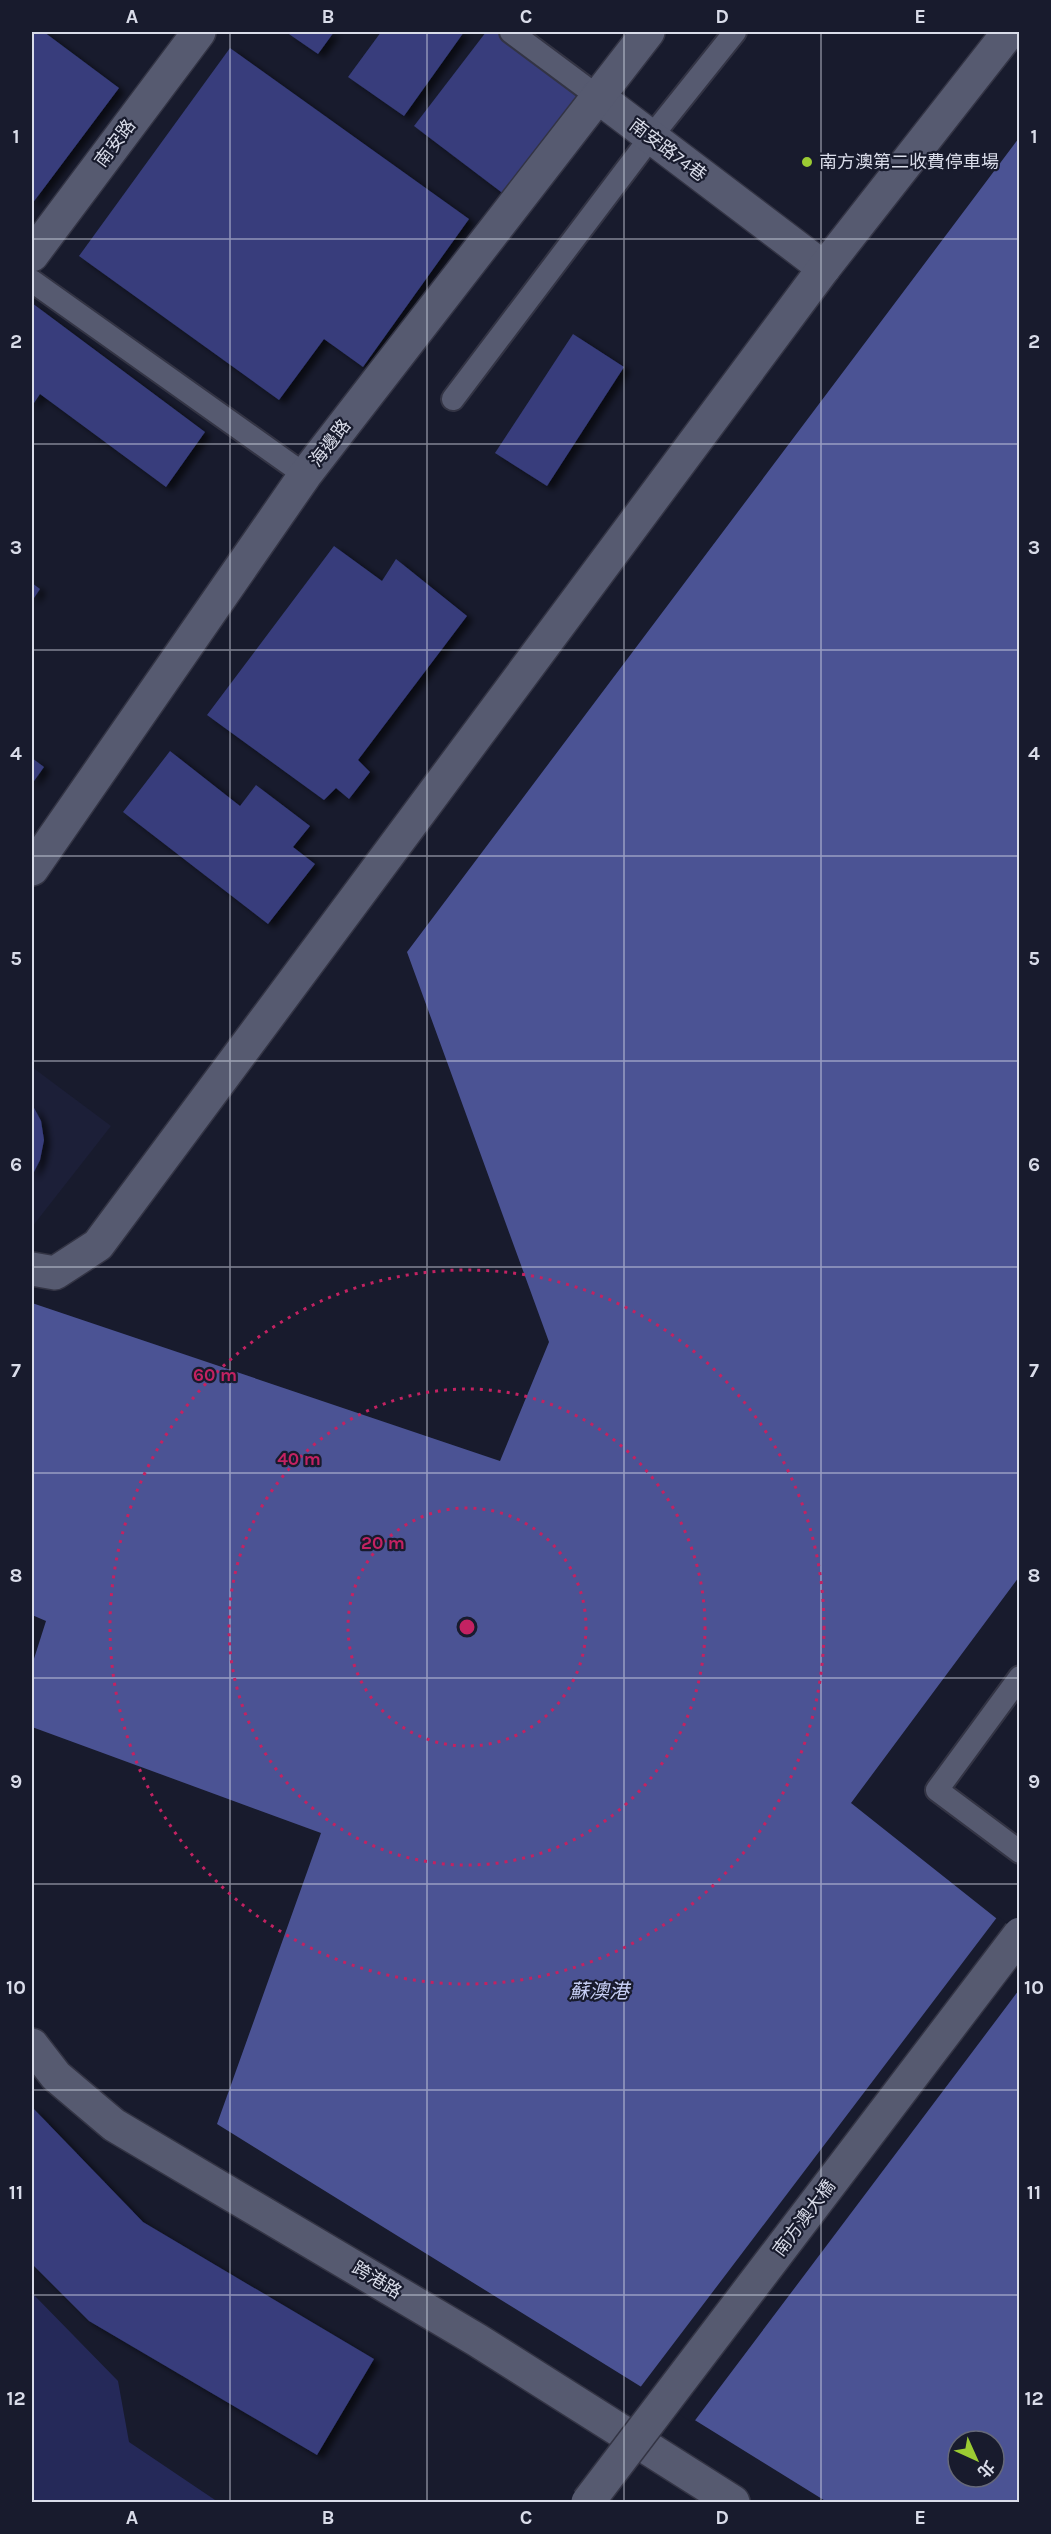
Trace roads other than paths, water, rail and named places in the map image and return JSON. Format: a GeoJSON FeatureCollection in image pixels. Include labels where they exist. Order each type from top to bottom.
{"type":"FeatureCollection","features":[{"type":"Feature","properties":{"kind":"street","name":"南安路"},"geometry":{"type":"LineString","coordinates":[[32,255],[199,32]]}},
{"type":"Feature","properties":{"kind":"street","name":"海邊路"},"geometry":{"type":"LineString","coordinates":[[32,869],[305,475],[648,32]]}},
{"type":"Feature","properties":{"kind":"street"},"geometry":{"type":"LineString","coordinates":[[32,1269],[55,1273],[98,1245],[824,268],[1009,32]]}},
{"type":"Feature","properties":{"kind":"street","name":"南安路74巷"},"geometry":{"type":"LineString","coordinates":[[597,96],[824,268]]}},
{"type":"Feature","properties":{"kind":"street","name":"南方澳大橋"},"geometry":{"type":"LineString","coordinates":[[588,2502],[1020,1934]]}},
{"type":"Feature","properties":{"kind":"street","name":"跨港路"},"geometry":{"type":"LineString","coordinates":[[32,2045],[56,2076],[114,2125],[477,2340],[733,2502]]}},
{"type":"Feature","properties":{"kind":"lane","name":"南安路74巷"},"geometry":{"type":"LineString","coordinates":[[511,32],[597,96]]}},
{"type":"Feature","properties":{"kind":"lane"},"geometry":{"type":"LineString","coordinates":[[453,399],[651,137],[735,32]]}},
{"type":"Feature","properties":{"kind":"lane"},"geometry":{"type":"LineString","coordinates":[[32,281],[305,475]]}},
{"type":"Feature","properties":{"kind":"lane"},"geometry":{"type":"LineString","coordinates":[[1020,1677],[937,1790],[1020,1851]]}},
{"type":"Feature","properties":{"kind":"water","name":"蘇澳港"},"geometry":{"type":"Polygon","coordinates":[[[1019,138],[1019,1577],[851,1803],[1006,1926],[1019,1930],[1019,2502],[827,2502],[217,2124],[321,1833],[32,1727],[32,1665],[46,1621],[32,1615],[32,1303],[500,1461],[549,1342],[407,952],[1019,138]]]}},
{"type":"Feature","properties":{"kind":"place","name":"南方澳第二收費停車場"},"geometry":{"type":"Point","coordinates":[807,162]}}]}
